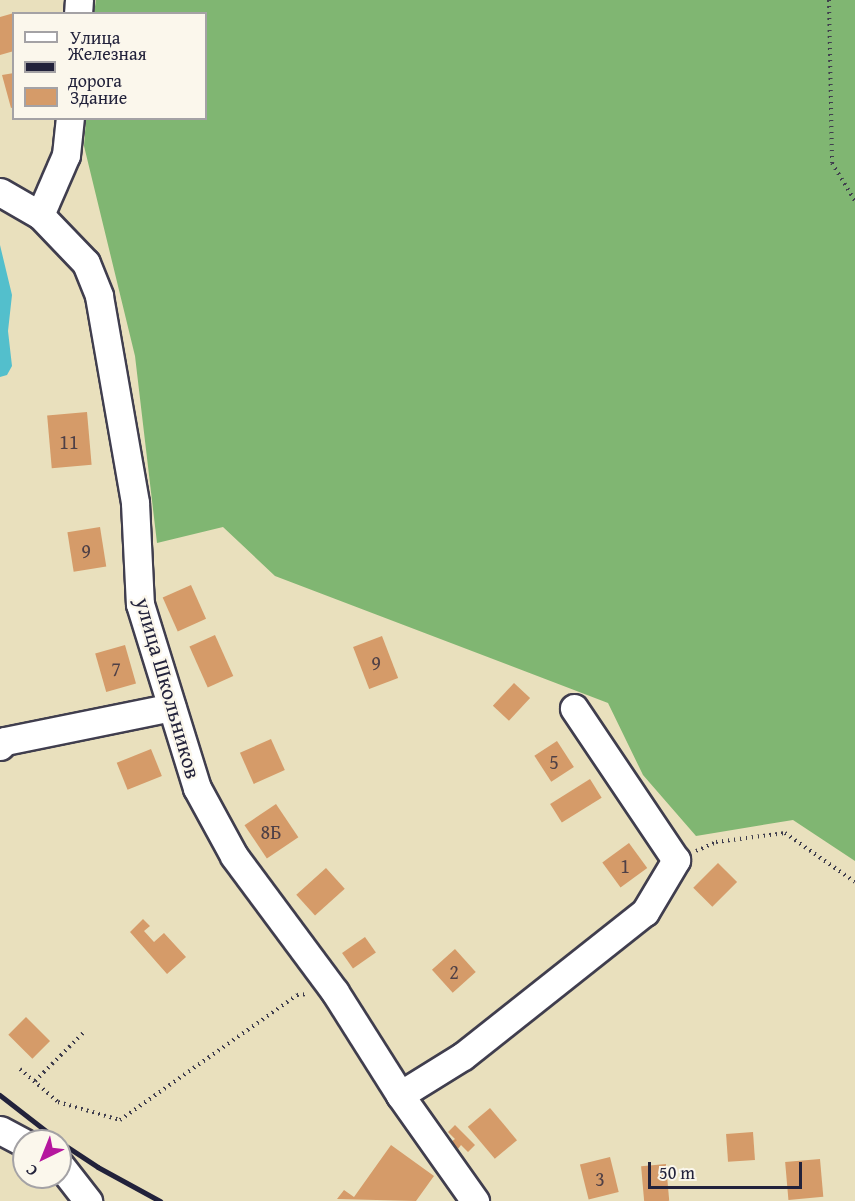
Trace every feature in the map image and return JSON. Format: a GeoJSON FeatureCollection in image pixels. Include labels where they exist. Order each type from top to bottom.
{"type":"FeatureCollection","features":[{"type":"Feature","properties":{"kind":"street"},"geometry":{"type":"LineString","coordinates":[[40,215],[66,155],[70,120]]}},
{"type":"Feature","properties":{"kind":"street","name":"улица Школьников"},"geometry":{"type":"LineString","coordinates":[[0,192],[40,215],[86,263],[99,296],[135,503],[140,604],[197,788],[234,856],[336,992],[400,1095],[472,1200]]}},
{"type":"Feature","properties":{"kind":"street"},"geometry":{"type":"LineString","coordinates":[[0,746],[5,741],[172,707]]}},
{"type":"Feature","properties":{"kind":"street"},"geometry":{"type":"LineString","coordinates":[[400,1095],[463,1056],[645,912],[676,860],[574,708]]}},
{"type":"Feature","properties":{"kind":"street"},"geometry":{"type":"LineString","coordinates":[[72,1180],[88,1201]]}},
{"type":"Feature","properties":{"kind":"path"},"geometry":{"type":"LineString","coordinates":[[829,0],[832,163],[855,201]]}},
{"type":"Feature","properties":{"kind":"path"},"geometry":{"type":"LineString","coordinates":[[676,860],[716,842],[785,833],[855,882]]}},
{"type":"Feature","properties":{"kind":"path"},"geometry":{"type":"LineString","coordinates":[[20,1069],[58,1102],[120,1120],[297,995],[336,992]]}},
{"type":"Feature","properties":{"kind":"path"},"geometry":{"type":"LineString","coordinates":[[35,1082],[85,1030]]}},
{"type":"Feature","properties":{"kind":"green space"},"geometry":{"type":"Polygon","coordinates":[[[96,0],[855,0],[855,861],[793,820],[696,836],[643,775],[608,703],[275,576],[223,527],[157,543],[135,356],[84,146],[86,120],[207,120],[207,12],[94,12],[96,0]]]}},
{"type":"Feature","properties":{"kind":"water"},"geometry":{"type":"Polygon","coordinates":[[[0,245],[12,295],[8,331],[12,366],[7,375],[0,377],[0,245]]]}},
{"type":"Feature","properties":{"kind":"building"},"geometry":{"type":"Polygon","coordinates":[[[12,14],[12,52],[0,55],[0,17],[12,14]]]}},
{"type":"Feature","properties":{"kind":"building"},"geometry":{"type":"Polygon","coordinates":[[[12,73],[11,108],[2,75],[12,73]]]}},
{"type":"Feature","properties":{"kind":"building"},"geometry":{"type":"Polygon","coordinates":[[[87,412],[92,465],[52,468],[47,415],[87,412]]]}},
{"type":"Feature","properties":{"kind":"building"},"geometry":{"type":"Polygon","coordinates":[[[100,527],[106,567],[74,572],[67,532],[100,527]]]}},
{"type":"Feature","properties":{"kind":"building"},"geometry":{"type":"Polygon","coordinates":[[[191,585],[206,619],[178,631],[163,598],[191,585]]]}},
{"type":"Feature","properties":{"kind":"building"},"geometry":{"type":"Polygon","coordinates":[[[215,635],[233,676],[208,687],[189,646],[215,635]]]}},
{"type":"Feature","properties":{"kind":"building"},"geometry":{"type":"Polygon","coordinates":[[[382,636],[398,678],[369,689],[353,647],[382,636]]]}},
{"type":"Feature","properties":{"kind":"building"},"geometry":{"type":"Polygon","coordinates":[[[125,645],[136,683],[106,692],[95,654],[125,645]]]}},
{"type":"Feature","properties":{"kind":"building"},"geometry":{"type":"Polygon","coordinates":[[[514,683],[530,698],[509,721],[493,706],[514,683]]]}},
{"type":"Feature","properties":{"kind":"building"},"geometry":{"type":"Polygon","coordinates":[[[271,739],[285,770],[254,784],[240,753],[271,739]]]}},
{"type":"Feature","properties":{"kind":"building"},"geometry":{"type":"Polygon","coordinates":[[[557,741],[574,767],[551,782],[534,756],[557,741]]]}},
{"type":"Feature","properties":{"kind":"building"},"geometry":{"type":"Polygon","coordinates":[[[151,749],[162,776],[128,790],[117,763],[151,749]]]}},
{"type":"Feature","properties":{"kind":"building"},"geometry":{"type":"Polygon","coordinates":[[[590,779],[602,798],[562,823],[550,804],[590,779]]]}},
{"type":"Feature","properties":{"kind":"building"},"geometry":{"type":"Polygon","coordinates":[[[276,804],[298,837],[267,858],[244,825],[276,804]]]}},
{"type":"Feature","properties":{"kind":"building"},"geometry":{"type":"Polygon","coordinates":[[[629,843],[647,868],[621,887],[602,862],[629,843]]]}},
{"type":"Feature","properties":{"kind":"building"},"geometry":{"type":"Polygon","coordinates":[[[718,863],[737,882],[712,907],[693,888],[718,863]]]}},
{"type":"Feature","properties":{"kind":"building"},"geometry":{"type":"Polygon","coordinates":[[[326,868],[345,889],[315,916],[296,895],[326,868]]]}},
{"type":"Feature","properties":{"kind":"building"},"geometry":{"type":"Polygon","coordinates":[[[143,919],[150,926],[144,931],[154,942],[164,933],[186,957],[167,974],[130,932],[143,919]]]}},
{"type":"Feature","properties":{"kind":"building"},"geometry":{"type":"Polygon","coordinates":[[[365,937],[376,953],[353,969],[342,953],[365,937]]]}},
{"type":"Feature","properties":{"kind":"building"},"geometry":{"type":"Polygon","coordinates":[[[455,949],[476,972],[453,993],[432,970],[455,949]]]}},
{"type":"Feature","properties":{"kind":"building"},"geometry":{"type":"Polygon","coordinates":[[[26,1017],[50,1041],[32,1059],[8,1035],[26,1017]]]}},
{"type":"Feature","properties":{"kind":"building"},"geometry":{"type":"Polygon","coordinates":[[[490,1108],[517,1140],[495,1159],[468,1127],[490,1108]]]}},
{"type":"Feature","properties":{"kind":"building"},"geometry":{"type":"Polygon","coordinates":[[[455,1125],[475,1145],[468,1152],[461,1145],[458,1149],[451,1142],[455,1139],[448,1132],[455,1125]]]}},
{"type":"Feature","properties":{"kind":"building"},"geometry":{"type":"Polygon","coordinates":[[[753,1132],[755,1160],[728,1162],[726,1134],[753,1132]]]}},
{"type":"Feature","properties":{"kind":"building"},"geometry":{"type":"Polygon","coordinates":[[[391,1145],[434,1176],[416,1201],[337,1199],[344,1190],[354,1197],[391,1145]]]}},
{"type":"Feature","properties":{"kind":"building"},"geometry":{"type":"Polygon","coordinates":[[[610,1157],[619,1192],[589,1199],[580,1164],[610,1157]]]}},
{"type":"Feature","properties":{"kind":"building"},"geometry":{"type":"Polygon","coordinates":[[[820,1159],[823,1197],[788,1200],[785,1162],[820,1159]]]}},
{"type":"Feature","properties":{"kind":"building"},"geometry":{"type":"Polygon","coordinates":[[[666,1164],[669,1201],[644,1201],[641,1166],[666,1164]]]}},
{"type":"Feature","properties":{"kind":"railway"},"geometry":{"type":"LineString","coordinates":[[0,1095],[44,1129]]}},
{"type":"Feature","properties":{"kind":"railway"},"geometry":{"type":"LineString","coordinates":[[72,1150],[160,1201]]}}]}
